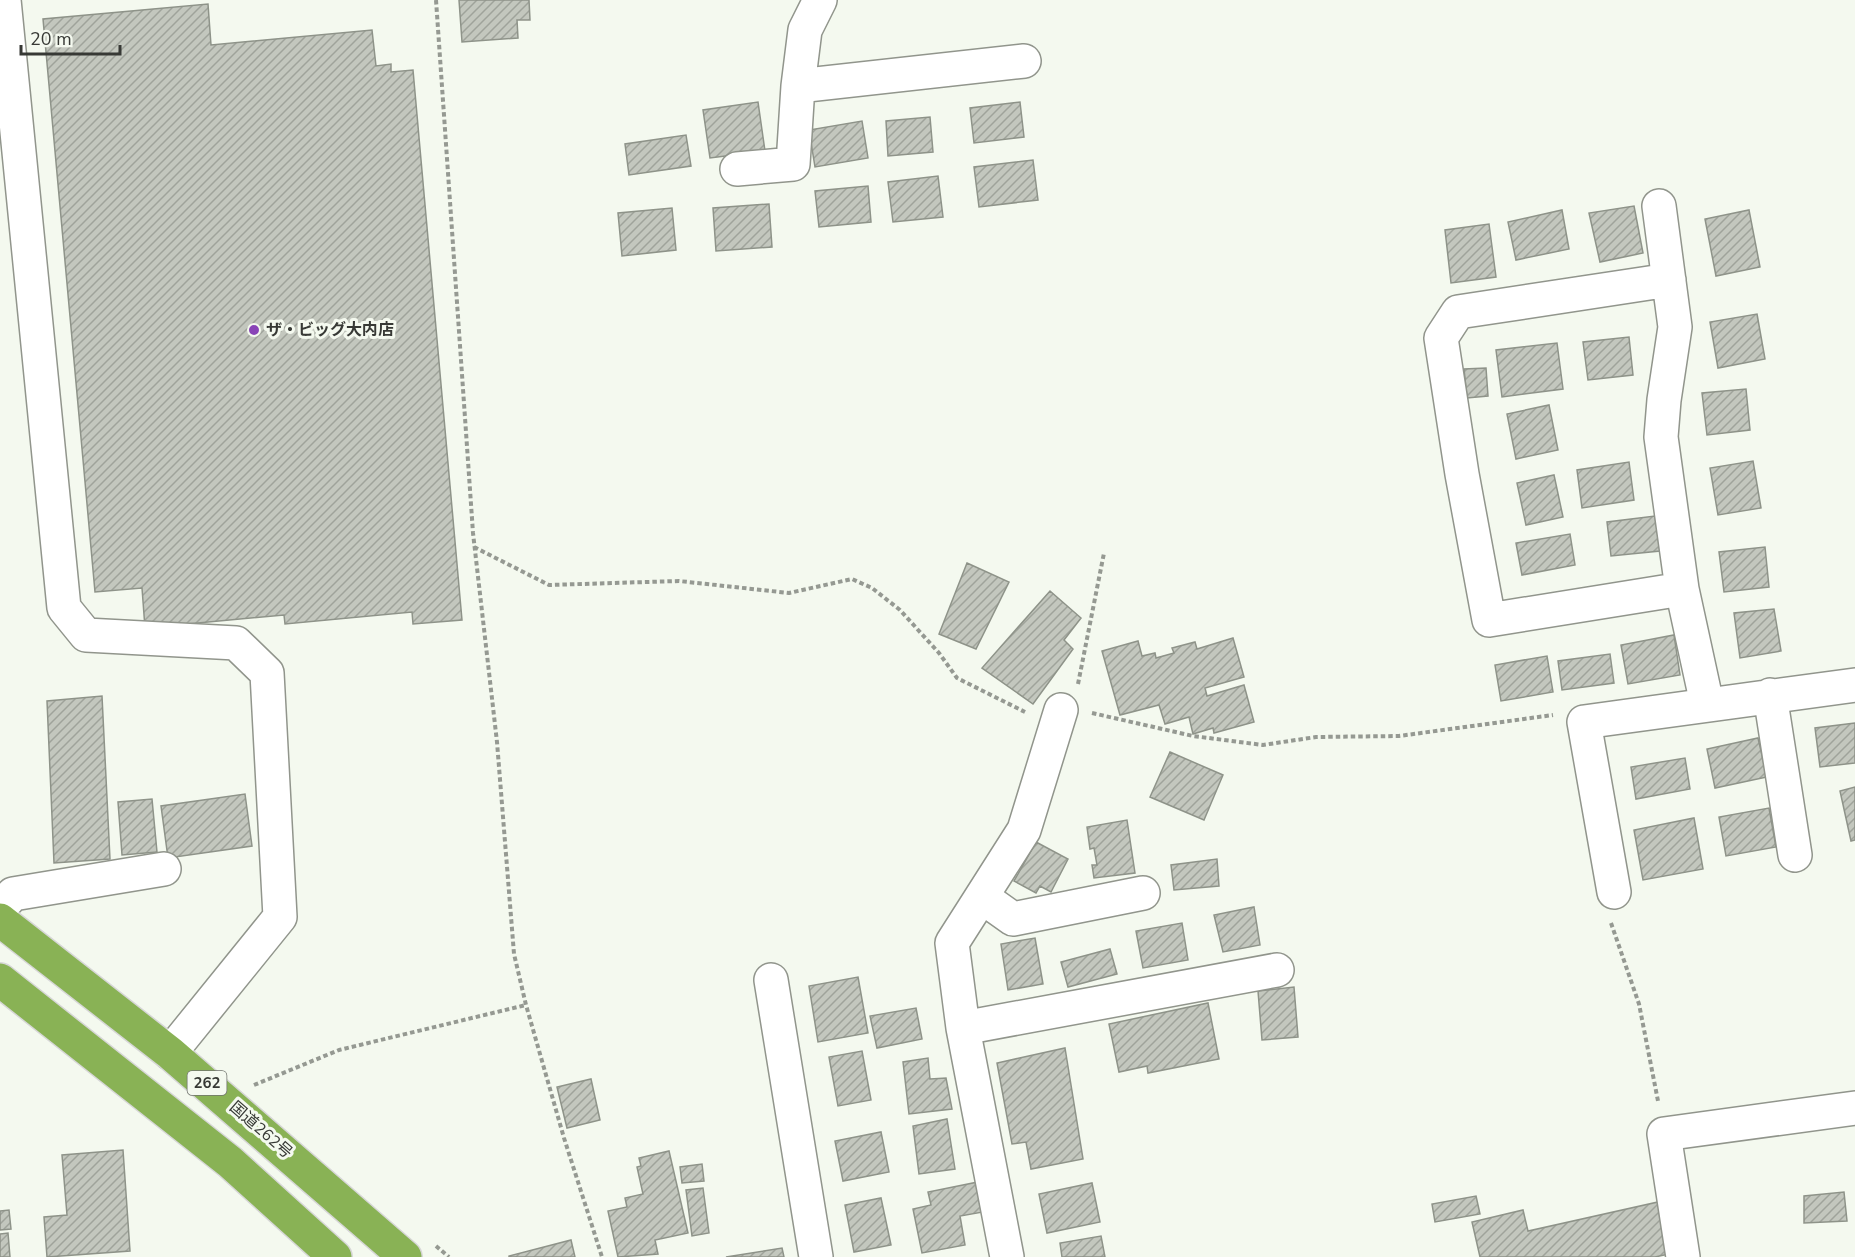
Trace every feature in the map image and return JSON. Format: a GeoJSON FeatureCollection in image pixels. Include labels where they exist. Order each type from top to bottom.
{"type":"FeatureCollection","features":[{"type":"Feature","properties":{"kind":"highway","name":"国道262号"},"geometry":{"type":"LineString","coordinates":[[0,920],[170,1053],[405,1257]]}},
{"type":"Feature","properties":{"kind":"highway"},"geometry":{"type":"LineString","coordinates":[[0,980],[230,1162],[335,1257]]}},
{"type":"Feature","properties":{"kind":"street"},"geometry":{"type":"LineString","coordinates":[[4,0],[6,80],[64,608],[86,635],[236,643],[267,673],[279,917],[170,1053]]}},
{"type":"Feature","properties":{"kind":"street"},"geometry":{"type":"LineString","coordinates":[[737,169],[793,164],[798,86],[805,30],[820,0]]}},
{"type":"Feature","properties":{"kind":"street"},"geometry":{"type":"LineString","coordinates":[[798,86],[1024,61]]}},
{"type":"Feature","properties":{"kind":"street"},"geometry":{"type":"LineString","coordinates":[[1659,206],[1675,327],[1664,399],[1661,437],[1682,589],[1707,704]]}},
{"type":"Feature","properties":{"kind":"street"},"geometry":{"type":"LineString","coordinates":[[1669,280],[1458,312],[1442,338],[1462,474],[1489,620],[1682,589]]}},
{"type":"Feature","properties":{"kind":"street"},"geometry":{"type":"LineString","coordinates":[[1614,892],[1584,722],[1855,685]]}},
{"type":"Feature","properties":{"kind":"street"},"geometry":{"type":"LineString","coordinates":[[1770,695],[1795,855]]}},
{"type":"Feature","properties":{"kind":"street"},"geometry":{"type":"LineString","coordinates":[[1006,1257],[963,1028],[952,943],[1024,830],[1068,701]]}},
{"type":"Feature","properties":{"kind":"street"},"geometry":{"type":"LineString","coordinates":[[0,908],[13,894],[164,869]]}},
{"type":"Feature","properties":{"kind":"street"},"geometry":{"type":"LineString","coordinates":[[982,897],[1013,919],[1143,893]]}},
{"type":"Feature","properties":{"kind":"street"},"geometry":{"type":"LineString","coordinates":[[963,1028],[1277,970]]}},
{"type":"Feature","properties":{"kind":"street"},"geometry":{"type":"LineString","coordinates":[[771,980],[816,1257]]}},
{"type":"Feature","properties":{"kind":"street"},"geometry":{"type":"LineString","coordinates":[[1683,1257],[1664,1134],[1855,1108]]}},
{"type":"Feature","properties":{"kind":"path"},"geometry":{"type":"LineString","coordinates":[[436,0],[474,547],[497,742],[514,954],[526,1005],[602,1257]]}},
{"type":"Feature","properties":{"kind":"path"},"geometry":{"type":"LineString","coordinates":[[474,547],[549,585],[679,581],[789,592],[852,579],[872,588],[900,610],[939,652],[957,678],[1024,712],[1068,701],[1122,719],[1193,736],[1263,745],[1316,737],[1399,736],[1571,712],[1584,722]]}},
{"type":"Feature","properties":{"kind":"path"},"geometry":{"type":"LineString","coordinates":[[1068,701],[1104,553]]}},
{"type":"Feature","properties":{"kind":"path"},"geometry":{"type":"LineString","coordinates":[[1614,892],[1606,911],[1639,1004],[1664,1134]]}},
{"type":"Feature","properties":{"kind":"path"},"geometry":{"type":"LineString","coordinates":[[257,1081],[339,1050],[526,1005]]}},
{"type":"Feature","properties":{"kind":"building"},"geometry":{"type":"Polygon","coordinates":[[[459,0],[529,0],[530,20],[517,20],[518,38],[462,42],[459,0]]]}},
{"type":"Feature","properties":{"kind":"building","name":"ザ・ビッグ大内店"},"geometry":{"type":"Polygon","coordinates":[[[208,4],[211,45],[372,30],[376,66],[391,64],[391,72],[413,70],[462,620],[413,624],[412,612],[285,624],[284,615],[145,628],[142,588],[95,592],[43,19],[208,4]]]}},
{"type":"Feature","properties":{"kind":"building"},"geometry":{"type":"Polygon","coordinates":[[[758,102],[765,151],[710,158],[703,110],[758,102]]]}},
{"type":"Feature","properties":{"kind":"building"},"geometry":{"type":"Polygon","coordinates":[[[1020,102],[1024,137],[974,143],[970,108],[1020,102]]]}},
{"type":"Feature","properties":{"kind":"building"},"geometry":{"type":"Polygon","coordinates":[[[930,117],[933,152],[888,156],[886,121],[930,117]]]}},
{"type":"Feature","properties":{"kind":"building"},"geometry":{"type":"Polygon","coordinates":[[[862,121],[868,158],[815,167],[809,130],[862,121]]]}},
{"type":"Feature","properties":{"kind":"building"},"geometry":{"type":"Polygon","coordinates":[[[686,135],[691,166],[629,175],[625,144],[686,135]]]}},
{"type":"Feature","properties":{"kind":"building"},"geometry":{"type":"Polygon","coordinates":[[[1033,160],[1038,200],[979,207],[974,167],[1033,160]]]}},
{"type":"Feature","properties":{"kind":"building"},"geometry":{"type":"Polygon","coordinates":[[[938,176],[943,217],[893,222],[888,182],[938,176]]]}},
{"type":"Feature","properties":{"kind":"building"},"geometry":{"type":"Polygon","coordinates":[[[868,186],[871,222],[819,227],[815,191],[868,186]]]}},
{"type":"Feature","properties":{"kind":"building"},"geometry":{"type":"Polygon","coordinates":[[[769,204],[772,247],[716,251],[713,208],[769,204]]]}},
{"type":"Feature","properties":{"kind":"building"},"geometry":{"type":"Polygon","coordinates":[[[1634,206],[1643,253],[1600,262],[1589,213],[1634,206]]]}},
{"type":"Feature","properties":{"kind":"building"},"geometry":{"type":"Polygon","coordinates":[[[672,208],[676,250],[622,256],[618,213],[672,208]]]}},
{"type":"Feature","properties":{"kind":"building"},"geometry":{"type":"Polygon","coordinates":[[[1562,210],[1569,249],[1516,260],[1508,222],[1562,210]]]}},
{"type":"Feature","properties":{"kind":"building"},"geometry":{"type":"Polygon","coordinates":[[[1749,210],[1760,267],[1716,276],[1705,219],[1749,210]]]}},
{"type":"Feature","properties":{"kind":"building"},"geometry":{"type":"Polygon","coordinates":[[[1489,224],[1496,277],[1451,283],[1445,230],[1489,224]]]}},
{"type":"Feature","properties":{"kind":"building"},"geometry":{"type":"Polygon","coordinates":[[[1757,314],[1765,359],[1718,368],[1710,322],[1757,314]]]}},
{"type":"Feature","properties":{"kind":"building"},"geometry":{"type":"Polygon","coordinates":[[[1629,337],[1633,375],[1588,380],[1583,342],[1629,337]]]}},
{"type":"Feature","properties":{"kind":"building"},"geometry":{"type":"Polygon","coordinates":[[[1557,343],[1563,389],[1502,397],[1496,350],[1557,343]]]}},
{"type":"Feature","properties":{"kind":"building"},"geometry":{"type":"Polygon","coordinates":[[[1486,368],[1488,396],[1467,398],[1464,369],[1486,368]]]}},
{"type":"Feature","properties":{"kind":"building"},"geometry":{"type":"Polygon","coordinates":[[[1746,389],[1750,430],[1707,435],[1702,393],[1746,389]]]}},
{"type":"Feature","properties":{"kind":"building"},"geometry":{"type":"Polygon","coordinates":[[[1549,405],[1558,450],[1516,459],[1507,414],[1549,405]]]}},
{"type":"Feature","properties":{"kind":"building"},"geometry":{"type":"Polygon","coordinates":[[[1753,461],[1761,508],[1718,515],[1710,468],[1753,461]]]}},
{"type":"Feature","properties":{"kind":"building"},"geometry":{"type":"Polygon","coordinates":[[[1629,462],[1634,500],[1582,508],[1577,470],[1629,462]]]}},
{"type":"Feature","properties":{"kind":"building"},"geometry":{"type":"Polygon","coordinates":[[[1554,475],[1563,517],[1526,525],[1517,483],[1554,475]]]}},
{"type":"Feature","properties":{"kind":"building"},"geometry":{"type":"Polygon","coordinates":[[[1655,516],[1660,551],[1611,556],[1607,522],[1655,516]]]}},
{"type":"Feature","properties":{"kind":"building"},"geometry":{"type":"Polygon","coordinates":[[[1570,534],[1575,565],[1522,575],[1516,543],[1570,534]]]}},
{"type":"Feature","properties":{"kind":"building"},"geometry":{"type":"Polygon","coordinates":[[[1765,547],[1769,587],[1724,592],[1719,552],[1765,547]]]}},
{"type":"Feature","properties":{"kind":"building"},"geometry":{"type":"Polygon","coordinates":[[[967,563],[1009,582],[976,649],[939,634],[967,563]]]}},
{"type":"Feature","properties":{"kind":"building"},"geometry":{"type":"Polygon","coordinates":[[[1050,591],[1081,618],[1064,640],[1073,649],[1033,704],[982,668],[1050,591]]]}},
{"type":"Feature","properties":{"kind":"building"},"geometry":{"type":"Polygon","coordinates":[[[1774,609],[1781,651],[1740,658],[1734,613],[1774,609]]]}},
{"type":"Feature","properties":{"kind":"building"},"geometry":{"type":"Polygon","coordinates":[[[1674,635],[1680,675],[1628,684],[1621,645],[1674,635]]]}},
{"type":"Feature","properties":{"kind":"building"},"geometry":{"type":"Polygon","coordinates":[[[1233,638],[1244,677],[1205,688],[1207,696],[1244,685],[1254,722],[1214,733],[1213,728],[1193,734],[1189,717],[1165,724],[1159,705],[1120,715],[1102,651],[1138,641],[1142,656],[1155,653],[1156,658],[1174,653],[1172,648],[1195,642],[1197,649],[1233,638]]]}},
{"type":"Feature","properties":{"kind":"building"},"geometry":{"type":"Polygon","coordinates":[[[1610,654],[1614,683],[1562,690],[1558,661],[1610,654]]]}},
{"type":"Feature","properties":{"kind":"building"},"geometry":{"type":"Polygon","coordinates":[[[1547,656],[1553,692],[1501,701],[1495,665],[1547,656]]]}},
{"type":"Feature","properties":{"kind":"building"},"geometry":{"type":"Polygon","coordinates":[[[102,696],[110,859],[54,863],[47,701],[102,696]]]}},
{"type":"Feature","properties":{"kind":"building"},"geometry":{"type":"Polygon","coordinates":[[[1855,723],[1855,763],[1820,767],[1815,728],[1855,723]]]}},
{"type":"Feature","properties":{"kind":"building"},"geometry":{"type":"Polygon","coordinates":[[[1758,738],[1767,777],[1715,788],[1707,749],[1758,738]]]}},
{"type":"Feature","properties":{"kind":"building"},"geometry":{"type":"Polygon","coordinates":[[[1170,752],[1223,775],[1204,820],[1150,797],[1170,752]]]}},
{"type":"Feature","properties":{"kind":"building"},"geometry":{"type":"Polygon","coordinates":[[[1685,758],[1690,789],[1636,799],[1631,767],[1685,758]]]}},
{"type":"Feature","properties":{"kind":"building"},"geometry":{"type":"Polygon","coordinates":[[[1855,787],[1855,840],[1851,841],[1840,791],[1855,787]]]}},
{"type":"Feature","properties":{"kind":"building"},"geometry":{"type":"Polygon","coordinates":[[[245,794],[252,846],[168,858],[161,806],[245,794]]]}},
{"type":"Feature","properties":{"kind":"building"},"geometry":{"type":"Polygon","coordinates":[[[152,799],[157,852],[122,855],[118,802],[152,799]]]}},
{"type":"Feature","properties":{"kind":"building"},"geometry":{"type":"Polygon","coordinates":[[[1769,808],[1776,847],[1726,856],[1719,817],[1769,808]]]}},
{"type":"Feature","properties":{"kind":"building"},"geometry":{"type":"Polygon","coordinates":[[[1694,818],[1703,869],[1643,880],[1634,830],[1694,818]]]}},
{"type":"Feature","properties":{"kind":"building"},"geometry":{"type":"Polygon","coordinates":[[[1127,820],[1135,873],[1094,878],[1092,865],[1097,865],[1094,848],[1090,849],[1087,827],[1127,820]]]}},
{"type":"Feature","properties":{"kind":"building"},"geometry":{"type":"Polygon","coordinates":[[[1036,842],[1068,859],[1051,892],[1040,886],[1036,893],[1014,881],[1036,842]]]}},
{"type":"Feature","properties":{"kind":"building"},"geometry":{"type":"Polygon","coordinates":[[[1217,859],[1219,886],[1174,890],[1171,865],[1217,859]]]}},
{"type":"Feature","properties":{"kind":"building"},"geometry":{"type":"Polygon","coordinates":[[[1254,907],[1260,945],[1223,952],[1214,915],[1254,907]]]}},
{"type":"Feature","properties":{"kind":"building"},"geometry":{"type":"Polygon","coordinates":[[[1182,923],[1188,960],[1143,968],[1136,931],[1182,923]]]}},
{"type":"Feature","properties":{"kind":"building"},"geometry":{"type":"Polygon","coordinates":[[[1035,938],[1043,984],[1008,990],[1001,944],[1035,938]]]}},
{"type":"Feature","properties":{"kind":"building"},"geometry":{"type":"Polygon","coordinates":[[[1110,949],[1117,974],[1068,987],[1061,962],[1110,949]]]}},
{"type":"Feature","properties":{"kind":"building"},"geometry":{"type":"Polygon","coordinates":[[[858,977],[868,1033],[818,1042],[809,986],[858,977]]]}},
{"type":"Feature","properties":{"kind":"building"},"geometry":{"type":"Polygon","coordinates":[[[1294,987],[1298,1037],[1262,1040],[1258,991],[1294,987]]]}},
{"type":"Feature","properties":{"kind":"building"},"geometry":{"type":"Polygon","coordinates":[[[1208,1003],[1219,1059],[1148,1073],[1147,1066],[1119,1072],[1109,1024],[1208,1003]]]}},
{"type":"Feature","properties":{"kind":"building"},"geometry":{"type":"Polygon","coordinates":[[[916,1008],[922,1039],[877,1048],[870,1016],[916,1008]]]}},
{"type":"Feature","properties":{"kind":"building"},"geometry":{"type":"Polygon","coordinates":[[[1065,1048],[1083,1159],[1031,1169],[1026,1142],[1012,1144],[997,1063],[1065,1048]]]}},
{"type":"Feature","properties":{"kind":"building"},"geometry":{"type":"Polygon","coordinates":[[[862,1051],[871,1100],[838,1106],[829,1057],[862,1051]]]}},
{"type":"Feature","properties":{"kind":"building"},"geometry":{"type":"Polygon","coordinates":[[[928,1058],[930,1079],[946,1078],[952,1109],[909,1114],[903,1062],[928,1058]]]}},
{"type":"Feature","properties":{"kind":"building"},"geometry":{"type":"Polygon","coordinates":[[[591,1079],[600,1120],[567,1128],[557,1087],[591,1079]]]}},
{"type":"Feature","properties":{"kind":"building"},"geometry":{"type":"Polygon","coordinates":[[[947,1119],[955,1169],[919,1174],[913,1126],[947,1119]]]}},
{"type":"Feature","properties":{"kind":"building"},"geometry":{"type":"Polygon","coordinates":[[[881,1132],[889,1172],[843,1181],[835,1141],[881,1132]]]}},
{"type":"Feature","properties":{"kind":"building"},"geometry":{"type":"Polygon","coordinates":[[[123,1150],[130,1251],[47,1257],[44,1217],[67,1215],[62,1155],[123,1150]]]}},
{"type":"Feature","properties":{"kind":"building"},"geometry":{"type":"Polygon","coordinates":[[[669,1151],[688,1233],[655,1240],[658,1254],[618,1257],[608,1211],[627,1207],[625,1198],[643,1194],[637,1167],[641,1166],[639,1158],[669,1151]]]}},
{"type":"Feature","properties":{"kind":"building"},"geometry":{"type":"Polygon","coordinates":[[[702,1164],[704,1181],[682,1183],[680,1167],[702,1164]]]}},
{"type":"Feature","properties":{"kind":"building"},"geometry":{"type":"Polygon","coordinates":[[[978,1182],[983,1212],[960,1216],[965,1245],[922,1253],[913,1209],[931,1205],[928,1192],[978,1182]]]}},
{"type":"Feature","properties":{"kind":"building"},"geometry":{"type":"Polygon","coordinates":[[[1092,1183],[1100,1222],[1047,1233],[1039,1194],[1092,1183]]]}},
{"type":"Feature","properties":{"kind":"building"},"geometry":{"type":"Polygon","coordinates":[[[703,1188],[709,1233],[692,1236],[686,1190],[703,1188]]]}},
{"type":"Feature","properties":{"kind":"building"},"geometry":{"type":"Polygon","coordinates":[[[1844,1192],[1847,1221],[1804,1223],[1804,1196],[1844,1192]]]}},
{"type":"Feature","properties":{"kind":"building"},"geometry":{"type":"Polygon","coordinates":[[[1476,1196],[1480,1214],[1435,1222],[1432,1204],[1476,1196]]]}},
{"type":"Feature","properties":{"kind":"building"},"geometry":{"type":"Polygon","coordinates":[[[881,1198],[891,1245],[854,1252],[845,1205],[881,1198]]]}},
{"type":"Feature","properties":{"kind":"building"},"geometry":{"type":"Polygon","coordinates":[[[1658,1202],[1669,1254],[1655,1257],[1480,1257],[1472,1222],[1523,1210],[1528,1231],[1658,1202]]]}},
{"type":"Feature","properties":{"kind":"building"},"geometry":{"type":"Polygon","coordinates":[[[9,1210],[11,1229],[0,1230],[0,1211],[9,1210]]]}},
{"type":"Feature","properties":{"kind":"building"},"geometry":{"type":"Polygon","coordinates":[[[8,1233],[10,1257],[0,1257],[0,1234],[8,1233]]]}},
{"type":"Feature","properties":{"kind":"building"},"geometry":{"type":"Polygon","coordinates":[[[1101,1236],[1105,1257],[1062,1257],[1060,1243],[1101,1236]]]}},
{"type":"Feature","properties":{"kind":"building"},"geometry":{"type":"Polygon","coordinates":[[[571,1240],[575,1257],[509,1257],[509,1256],[571,1240]]]}},
{"type":"Feature","properties":{"kind":"building"},"geometry":{"type":"Polygon","coordinates":[[[782,1248],[784,1257],[726,1257],[782,1248]]]}},
{"type":"Feature","properties":{"kind":"place","name":"ザ・ビッグ大内店"},"geometry":{"type":"Point","coordinates":[254,330]}}]}
